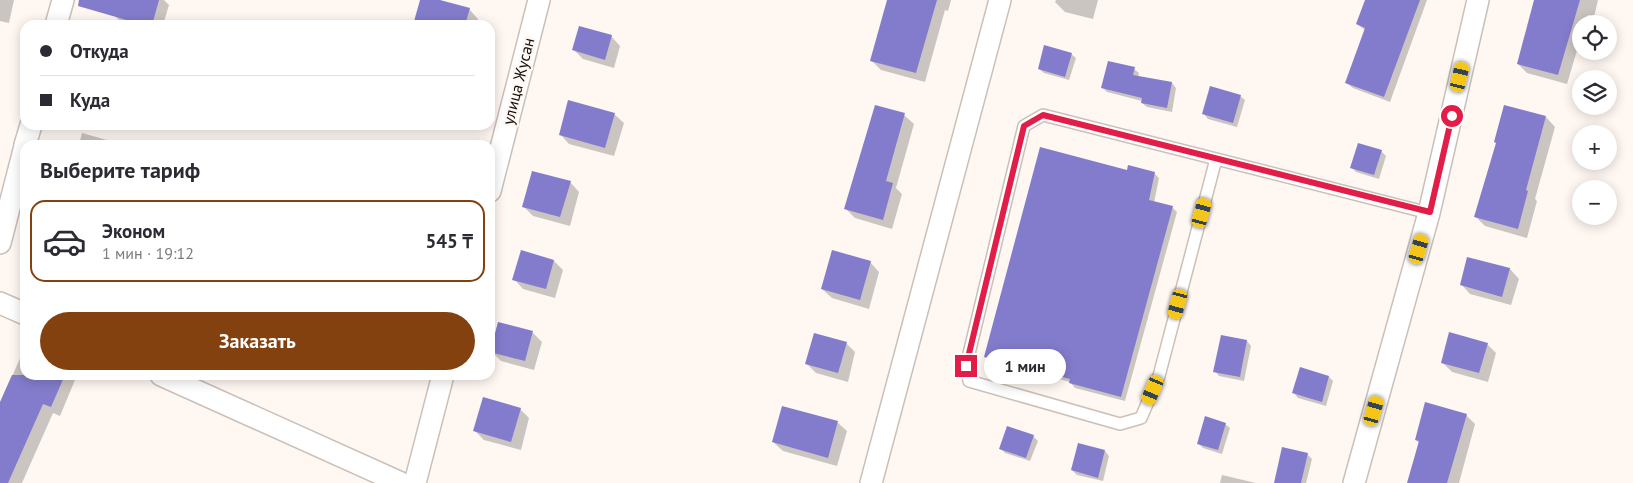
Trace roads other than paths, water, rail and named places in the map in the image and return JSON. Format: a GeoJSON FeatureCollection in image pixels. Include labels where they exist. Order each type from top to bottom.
{"type":"FeatureCollection","features":[{"type":"Feature","properties":{"kind":"street"},"geometry":{"type":"LineString","coordinates":[[57,20],[63,0]]}},
{"type":"Feature","properties":{"kind":"street","name":"улица Жусан"},"geometry":{"type":"LineString","coordinates":[[495,172],[539,0]]}},
{"type":"Feature","properties":{"kind":"street"},"geometry":{"type":"LineString","coordinates":[[871,483],[1000,0]]}},
{"type":"Feature","properties":{"kind":"street"},"geometry":{"type":"LineString","coordinates":[[1354,483],[1430,212],[1478,0]]}},
{"type":"Feature","properties":{"kind":"street"},"geometry":{"type":"LineString","coordinates":[[0,243],[20,165]]}},
{"type":"Feature","properties":{"kind":"street"},"geometry":{"type":"LineString","coordinates":[[0,302],[20,312]]}},
{"type":"Feature","properties":{"kind":"street"},"geometry":{"type":"LineString","coordinates":[[172,380],[401,483]]}},
{"type":"Feature","properties":{"kind":"street"},"geometry":{"type":"LineString","coordinates":[[415,483],[442,380]]}},
{"type":"Feature","properties":{"kind":"lane"},"geometry":{"type":"LineString","coordinates":[[1216,159],[1158,376],[1141,418],[1120,424],[969,381],[966,366],[1024,126],[1043,115],[1430,212]]}}]}
